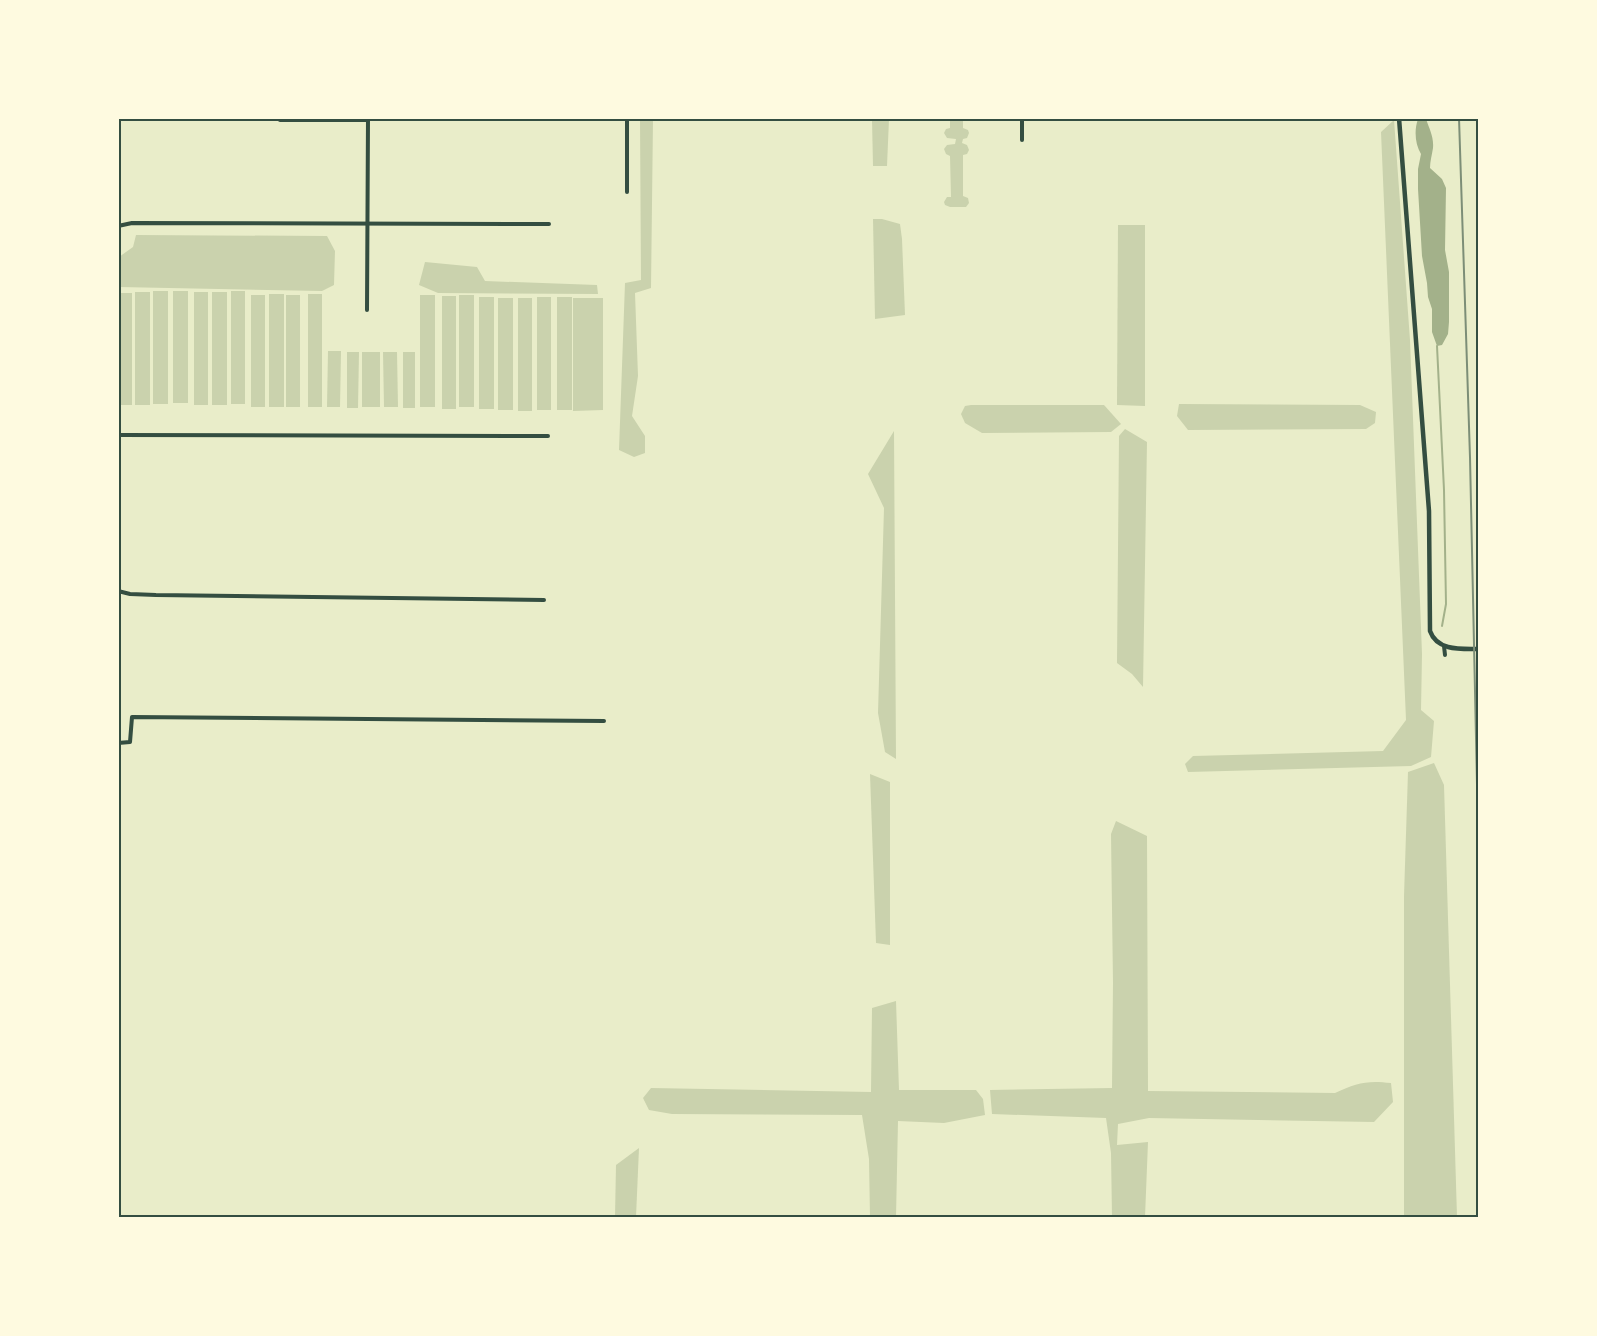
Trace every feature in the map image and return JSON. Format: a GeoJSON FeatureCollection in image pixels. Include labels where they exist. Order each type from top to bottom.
{"type":"FeatureCollection","features":[{"type":"Feature","properties":{"kind":"main road"},"geometry":{"type":"LineString","coordinates":[[1399,118],[1429,511],[1430,631],[1433,638],[1444,646],[1479,649]]}},
{"type":"Feature","properties":{"kind":"street"},"geometry":{"type":"LineString","coordinates":[[627,118],[627,192]]}},
{"type":"Feature","properties":{"kind":"street"},"geometry":{"type":"LineString","coordinates":[[1022,118],[1022,140]]}},
{"type":"Feature","properties":{"kind":"street"},"geometry":{"type":"LineString","coordinates":[[280,120],[368,119],[368,310]]}},
{"type":"Feature","properties":{"kind":"street"},"geometry":{"type":"LineString","coordinates":[[118,226],[132,223],[549,224]]}},
{"type":"Feature","properties":{"kind":"street"},"geometry":{"type":"LineString","coordinates":[[118,435],[548,436]]}},
{"type":"Feature","properties":{"kind":"street"},"geometry":{"type":"LineString","coordinates":[[118,591],[156,595],[544,600]]}},
{"type":"Feature","properties":{"kind":"street"},"geometry":{"type":"LineString","coordinates":[[1444,646],[1445,655]]}},
{"type":"Feature","properties":{"kind":"street"},"geometry":{"type":"LineString","coordinates":[[118,743],[130,742],[132,717],[604,720]]}},
{"type":"Feature","properties":{"kind":"shaded area"},"geometry":{"type":"Polygon","coordinates":[[[640,119],[653,119],[651,288],[635,293],[638,376],[632,416],[645,436],[645,453],[634,457],[619,450],[625,283],[641,280],[640,119]]]}},
{"type":"Feature","properties":{"kind":"shaded area"},"geometry":{"type":"Polygon","coordinates":[[[872,119],[889,119],[887,166],[873,166],[872,119]]]}},
{"type":"Feature","properties":{"kind":"shaded area"},"geometry":{"type":"Polygon","coordinates":[[[950,119],[963,119],[963,128],[969,133],[962,143],[967,145],[969,150],[963,155],[963,196],[968,198],[969,203],[966,207],[950,207],[944,202],[947,197],[951,197],[950,156],[944,149],[947,145],[955,144],[956,139],[947,138],[944,133],[950,128],[950,119]]]}},
{"type":"Feature","properties":{"kind":"shaded area"},"geometry":{"type":"Polygon","coordinates":[[[1418,119],[1426,119],[1433,144],[1430,168],[1442,179],[1446,188],[1445,250],[1449,272],[1449,322],[1448,334],[1442,345],[1437,346],[1432,332],[1432,309],[1422,256],[1418,189],[1421,154],[1416,141],[1418,119]]]}},
{"type":"Feature","properties":{"kind":"shaded area"},"geometry":{"type":"Polygon","coordinates":[[[1394,120],[1410,340],[1422,654],[1421,710],[1434,721],[1431,757],[1411,766],[1188,772],[1185,764],[1193,756],[1383,751],[1406,720],[1381,132],[1394,120]]]}},
{"type":"Feature","properties":{"kind":"shaded area"},"geometry":{"type":"Polygon","coordinates":[[[873,219],[900,224],[905,315],[875,319],[873,219]]]}},
{"type":"Feature","properties":{"kind":"shaded area"},"geometry":{"type":"Polygon","coordinates":[[[1118,225],[1145,225],[1145,406],[1117,405],[1118,225]]]}},
{"type":"Feature","properties":{"kind":"shaded area"},"geometry":{"type":"Polygon","coordinates":[[[136,235],[327,236],[335,251],[334,285],[322,291],[119,287],[119,257],[133,247],[136,235]]]}},
{"type":"Feature","properties":{"kind":"shaded area"},"geometry":{"type":"Polygon","coordinates":[[[425,262],[477,267],[485,281],[597,285],[598,294],[438,293],[419,285],[425,262]]]}},
{"type":"Feature","properties":{"kind":"shaded area"},"geometry":{"type":"Polygon","coordinates":[[[153,291],[168,291],[168,404],[153,404],[153,291]]]}},
{"type":"Feature","properties":{"kind":"shaded area"},"geometry":{"type":"Polygon","coordinates":[[[173,291],[188,291],[188,403],[173,403],[173,291]]]}},
{"type":"Feature","properties":{"kind":"shaded area"},"geometry":{"type":"Polygon","coordinates":[[[231,291],[245,291],[245,404],[231,404],[231,291]]]}},
{"type":"Feature","properties":{"kind":"shaded area"},"geometry":{"type":"Polygon","coordinates":[[[135,292],[150,292],[150,405],[135,405],[135,292]]]}},
{"type":"Feature","properties":{"kind":"shaded area"},"geometry":{"type":"Polygon","coordinates":[[[194,292],[208,292],[208,405],[194,405],[194,292]]]}},
{"type":"Feature","properties":{"kind":"shaded area"},"geometry":{"type":"Polygon","coordinates":[[[212,292],[227,292],[227,405],[212,405],[212,292]]]}},
{"type":"Feature","properties":{"kind":"shaded area"},"geometry":{"type":"Polygon","coordinates":[[[118,293],[132,293],[132,405],[119,405],[118,293]]]}},
{"type":"Feature","properties":{"kind":"shaded area"},"geometry":{"type":"Polygon","coordinates":[[[269,294],[284,294],[284,407],[269,407],[269,294]]]}},
{"type":"Feature","properties":{"kind":"shaded area"},"geometry":{"type":"Polygon","coordinates":[[[308,294],[322,294],[322,407],[308,407],[308,294]]]}},
{"type":"Feature","properties":{"kind":"shaded area"},"geometry":{"type":"Polygon","coordinates":[[[251,295],[265,295],[265,407],[251,407],[251,295]]]}},
{"type":"Feature","properties":{"kind":"shaded area"},"geometry":{"type":"Polygon","coordinates":[[[286,295],[300,295],[300,407],[286,407],[286,295]]]}},
{"type":"Feature","properties":{"kind":"shaded area"},"geometry":{"type":"Polygon","coordinates":[[[420,295],[435,295],[435,407],[420,407],[420,295]]]}},
{"type":"Feature","properties":{"kind":"shaded area"},"geometry":{"type":"Polygon","coordinates":[[[459,295],[474,295],[474,407],[459,407],[459,295]]]}},
{"type":"Feature","properties":{"kind":"shaded area"},"geometry":{"type":"Polygon","coordinates":[[[442,296],[456,296],[456,409],[442,409],[442,296]]]}},
{"type":"Feature","properties":{"kind":"shaded area"},"geometry":{"type":"Polygon","coordinates":[[[479,297],[494,297],[494,409],[479,409],[479,297]]]}},
{"type":"Feature","properties":{"kind":"shaded area"},"geometry":{"type":"Polygon","coordinates":[[[537,297],[551,297],[551,410],[537,410],[537,297]]]}},
{"type":"Feature","properties":{"kind":"shaded area"},"geometry":{"type":"Polygon","coordinates":[[[557,297],[572,297],[572,410],[557,410],[557,297]]]}},
{"type":"Feature","properties":{"kind":"shaded area"},"geometry":{"type":"Polygon","coordinates":[[[498,298],[513,298],[513,410],[498,410],[498,298]]]}},
{"type":"Feature","properties":{"kind":"shaded area"},"geometry":{"type":"Polygon","coordinates":[[[518,298],[532,298],[532,411],[518,411],[518,298]]]}},
{"type":"Feature","properties":{"kind":"shaded area"},"geometry":{"type":"Polygon","coordinates":[[[573,298],[603,298],[603,410],[573,411],[573,298]]]}},
{"type":"Feature","properties":{"kind":"shaded area"},"geometry":{"type":"Polygon","coordinates":[[[328,351],[341,351],[340,407],[327,407],[328,351]]]}},
{"type":"Feature","properties":{"kind":"shaded area"},"geometry":{"type":"Polygon","coordinates":[[[347,352],[359,352],[358,408],[347,408],[347,352]]]}},
{"type":"Feature","properties":{"kind":"shaded area"},"geometry":{"type":"Polygon","coordinates":[[[362,352],[380,352],[380,407],[362,407],[362,352]]]}},
{"type":"Feature","properties":{"kind":"shaded area"},"geometry":{"type":"Polygon","coordinates":[[[383,352],[397,352],[398,407],[384,407],[383,352]]]}},
{"type":"Feature","properties":{"kind":"shaded area"},"geometry":{"type":"Polygon","coordinates":[[[403,352],[415,352],[415,408],[403,408],[403,352]]]}},
{"type":"Feature","properties":{"kind":"shaded area"},"geometry":{"type":"Polygon","coordinates":[[[1179,404],[1360,405],[1376,412],[1375,423],[1366,429],[1188,430],[1177,416],[1179,404]]]}},
{"type":"Feature","properties":{"kind":"shaded area"},"geometry":{"type":"Polygon","coordinates":[[[1104,405],[1121,424],[1111,432],[982,433],[965,423],[961,414],[965,406],[1104,405]]]}},
{"type":"Feature","properties":{"kind":"shaded area"},"geometry":{"type":"Polygon","coordinates":[[[1125,429],[1147,442],[1143,687],[1132,674],[1117,663],[1119,436],[1125,429]]]}},
{"type":"Feature","properties":{"kind":"shaded area"},"geometry":{"type":"Polygon","coordinates":[[[894,431],[896,759],[885,752],[878,713],[884,508],[868,474],[894,431]]]}},
{"type":"Feature","properties":{"kind":"shaded area"},"geometry":{"type":"Polygon","coordinates":[[[1434,763],[1444,785],[1457,1217],[1404,1217],[1404,896],[1408,772],[1434,763]]]}},
{"type":"Feature","properties":{"kind":"shaded area"},"geometry":{"type":"Polygon","coordinates":[[[870,774],[890,782],[890,945],[876,943],[870,774]]]}},
{"type":"Feature","properties":{"kind":"shaded area"},"geometry":{"type":"Polygon","coordinates":[[[1116,821],[1147,836],[1148,1091],[1335,1093],[1362,1083],[1383,1082],[1391,1083],[1393,1102],[1374,1122],[1149,1118],[1118,1124],[1117,1145],[1148,1142],[1145,1217],[1112,1217],[1111,1153],[1106,1118],[992,1114],[990,1090],[1112,1088],[1111,834],[1116,821]]]}},
{"type":"Feature","properties":{"kind":"shaded area"},"geometry":{"type":"Polygon","coordinates":[[[896,1001],[899,1090],[976,1090],[983,1099],[985,1115],[944,1123],[898,1121],[896,1217],[870,1217],[869,1159],[862,1115],[672,1114],[649,1110],[643,1098],[651,1088],[871,1092],[872,1008],[896,1001]]]}},
{"type":"Feature","properties":{"kind":"shaded area"},"geometry":{"type":"Polygon","coordinates":[[[639,1148],[636,1217],[615,1217],[616,1165],[639,1148]]]}},
{"type":"Feature","properties":{"kind":"waterway"},"geometry":{"type":"LineString","coordinates":[[1437,346],[1444,490],[1446,604],[1442,626]]}},
{"type":"Feature","properties":{"kind":"railway"},"geometry":{"type":"LineString","coordinates":[[1459,118],[1470,457],[1478,831]]}}]}
